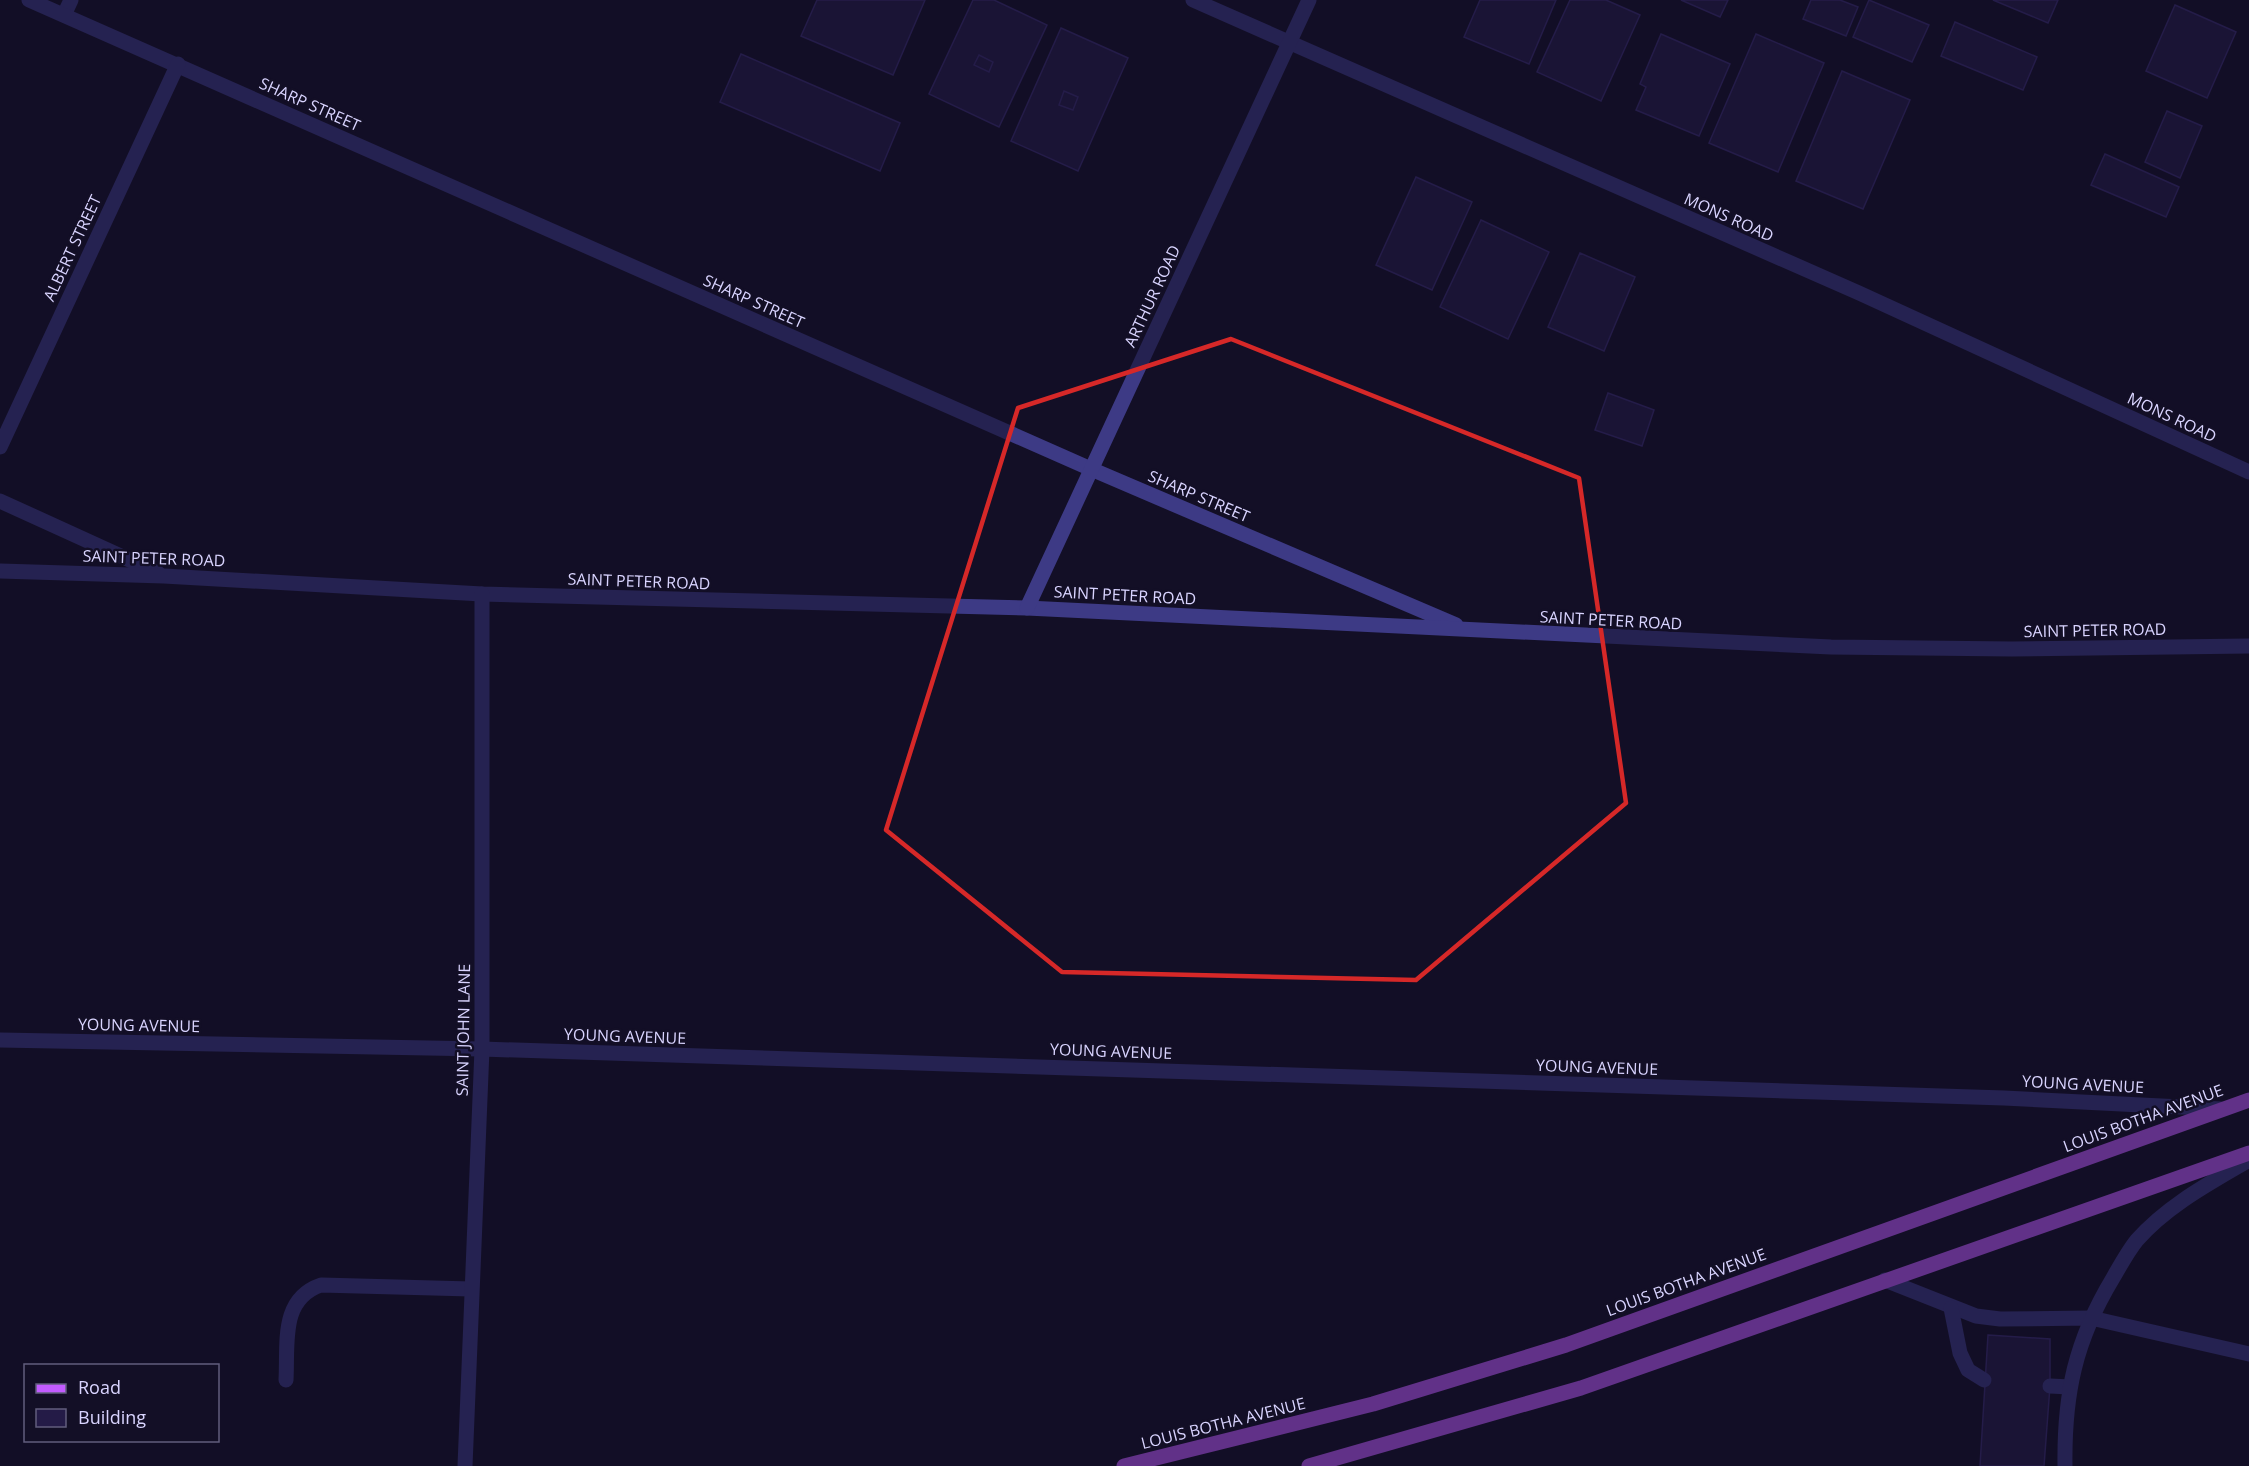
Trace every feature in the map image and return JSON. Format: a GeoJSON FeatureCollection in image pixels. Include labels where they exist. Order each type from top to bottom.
{"type":"FeatureCollection","features":[{"type":"Feature","properties":{"kind":"main road","name":"LOUIS BOTHA AVENUE"},"geometry":{"type":"LineString","coordinates":[[1124,1466],[1373,1404],[1566,1345],[2249,1100]]}},
{"type":"Feature","properties":{"kind":"main road"},"geometry":{"type":"LineString","coordinates":[[1309,1466],[1581,1388],[2249,1153]]}},
{"type":"Feature","properties":{"kind":"street","name":"SHARP STREET"},"geometry":{"type":"LineString","coordinates":[[29,0],[1091,469],[1467,630]]}},
{"type":"Feature","properties":{"kind":"street"},"geometry":{"type":"LineString","coordinates":[[64,15],[71,0]]}},
{"type":"Feature","properties":{"kind":"street","name":"MONS ROAD"},"geometry":{"type":"LineString","coordinates":[[1193,0],[1859,293],[2249,472]]}},
{"type":"Feature","properties":{"kind":"street","name":"ARTHUR ROAD"},"geometry":{"type":"LineString","coordinates":[[1028,608],[1310,0]]}},
{"type":"Feature","properties":{"kind":"street","name":"ALBERT STREET"},"geometry":{"type":"LineString","coordinates":[[0,447],[178,64]]}},
{"type":"Feature","properties":{"kind":"street"},"geometry":{"type":"LineString","coordinates":[[0,501],[164,576]]}},
{"type":"Feature","properties":{"kind":"street","name":"SAINT PETER ROAD"},"geometry":{"type":"LineString","coordinates":[[0,572],[164,576],[482,594],[1028,608],[1831,647],[2012,649],[2249,646]]}},
{"type":"Feature","properties":{"kind":"street","name":"SAINT JOHN LANE"},"geometry":{"type":"LineString","coordinates":[[465,1466],[482,1049],[482,594]]}},
{"type":"Feature","properties":{"kind":"street","name":"YOUNG AVENUE"},"geometry":{"type":"LineString","coordinates":[[0,1040],[482,1049],[1992,1098],[2221,1109]]}},
{"type":"Feature","properties":{"kind":"street"},"geometry":{"type":"LineString","coordinates":[[2065,1466],[2064,1418],[2077,1354],[2091,1318],[2137,1240],[2192,1193],[2249,1160]]}},
{"type":"Feature","properties":{"kind":"street"},"geometry":{"type":"LineString","coordinates":[[1886,1280],[1951,1308],[1976,1316],[2091,1318],[2249,1353]]}},
{"type":"Feature","properties":{"kind":"street"},"geometry":{"type":"LineString","coordinates":[[286,1380],[290,1310],[307,1290],[321,1285],[471,1289]]}},
{"type":"Feature","properties":{"kind":"street"},"geometry":{"type":"LineString","coordinates":[[1951,1308],[1960,1353],[1968,1370],[1984,1380]]}},
{"type":"Feature","properties":{"kind":"street"},"geometry":{"type":"LineString","coordinates":[[2050,1386],[2070,1387]]}},
{"type":"Feature","properties":{"kind":"highlighted area"},"geometry":{"type":"Polygon","coordinates":[[[1231,339],[1579,478],[1626,803],[1416,980],[1062,972],[886,830],[1018,408],[1231,339]]]}},
{"type":"Feature","properties":{"kind":"building"},"geometry":{"type":"Polygon","coordinates":[[[817,0],[925,0],[893,75],[801,36],[817,0]]]}},
{"type":"Feature","properties":{"kind":"building"},"geometry":{"type":"Polygon","coordinates":[[[973,0],[994,0],[1047,25],[999,127],[929,94],[973,0]]]}},
{"type":"Feature","properties":{"kind":"building"},"geometry":{"type":"Polygon","coordinates":[[[1480,0],[1556,0],[1529,64],[1464,37],[1480,0]]]}},
{"type":"Feature","properties":{"kind":"building"},"geometry":{"type":"Polygon","coordinates":[[[1570,0],[1606,0],[1640,15],[1601,101],[1537,72],[1570,0]]]}},
{"type":"Feature","properties":{"kind":"building"},"geometry":{"type":"Polygon","coordinates":[[[1681,0],[1728,0],[1720,17],[1681,0]]]}},
{"type":"Feature","properties":{"kind":"building"},"geometry":{"type":"Polygon","coordinates":[[[1811,0],[1840,0],[1858,7],[1846,36],[1803,19],[1811,0]]]}},
{"type":"Feature","properties":{"kind":"building"},"geometry":{"type":"Polygon","coordinates":[[[1869,0],[1929,25],[1912,62],[1853,37],[1869,0]]]}},
{"type":"Feature","properties":{"kind":"building"},"geometry":{"type":"Polygon","coordinates":[[[1993,0],[2058,0],[2048,23],[1993,0]]]}},
{"type":"Feature","properties":{"kind":"building"},"geometry":{"type":"Polygon","coordinates":[[[2175,5],[2236,32],[2207,98],[2146,71],[2175,5]]]}},
{"type":"Feature","properties":{"kind":"building"},"geometry":{"type":"Polygon","coordinates":[[[1955,22],[2037,57],[2023,90],[1941,56],[1955,22]]]}},
{"type":"Feature","properties":{"kind":"building"},"geometry":{"type":"Polygon","coordinates":[[[1061,28],[1128,58],[1078,171],[1011,141],[1061,28]]]}},
{"type":"Feature","properties":{"kind":"building"},"geometry":{"type":"Polygon","coordinates":[[[1661,34],[1730,64],[1699,136],[1636,110],[1646,87],[1640,84],[1661,34]]]}},
{"type":"Feature","properties":{"kind":"building"},"geometry":{"type":"Polygon","coordinates":[[[1756,34],[1824,63],[1778,172],[1709,143],[1756,34]]]}},
{"type":"Feature","properties":{"kind":"building"},"geometry":{"type":"Polygon","coordinates":[[[741,54],[900,123],[880,171],[720,102],[741,54]]]}},
{"type":"Feature","properties":{"kind":"building"},"geometry":{"type":"Polygon","coordinates":[[[979,55],[993,62],[989,72],[974,65],[979,55]]]}},
{"type":"Feature","properties":{"kind":"building"},"geometry":{"type":"Polygon","coordinates":[[[1842,71],[1910,100],[1863,209],[1796,181],[1842,71]]]}},
{"type":"Feature","properties":{"kind":"building"},"geometry":{"type":"Polygon","coordinates":[[[1064,91],[1078,97],[1073,110],[1059,105],[1064,91]]]}},
{"type":"Feature","properties":{"kind":"building"},"geometry":{"type":"Polygon","coordinates":[[[2167,111],[2202,126],[2180,178],[2145,162],[2167,111]]]}},
{"type":"Feature","properties":{"kind":"building"},"geometry":{"type":"Polygon","coordinates":[[[2105,154],[2179,187],[2166,217],[2091,185],[2105,154]]]}},
{"type":"Feature","properties":{"kind":"building"},"geometry":{"type":"Polygon","coordinates":[[[1416,177],[1472,202],[1432,290],[1376,265],[1416,177]]]}},
{"type":"Feature","properties":{"kind":"building"},"geometry":{"type":"Polygon","coordinates":[[[1481,220],[1549,252],[1508,339],[1440,307],[1481,220]]]}},
{"type":"Feature","properties":{"kind":"building"},"geometry":{"type":"Polygon","coordinates":[[[1580,253],[1635,277],[1604,351],[1548,327],[1580,253]]]}},
{"type":"Feature","properties":{"kind":"building"},"geometry":{"type":"Polygon","coordinates":[[[1608,393],[1654,410],[1642,446],[1595,430],[1608,393]]]}},
{"type":"Feature","properties":{"kind":"building"},"geometry":{"type":"Polygon","coordinates":[[[1988,1335],[2050,1339],[2050,1386],[2044,1466],[1980,1466],[1988,1335]]]}}]}
